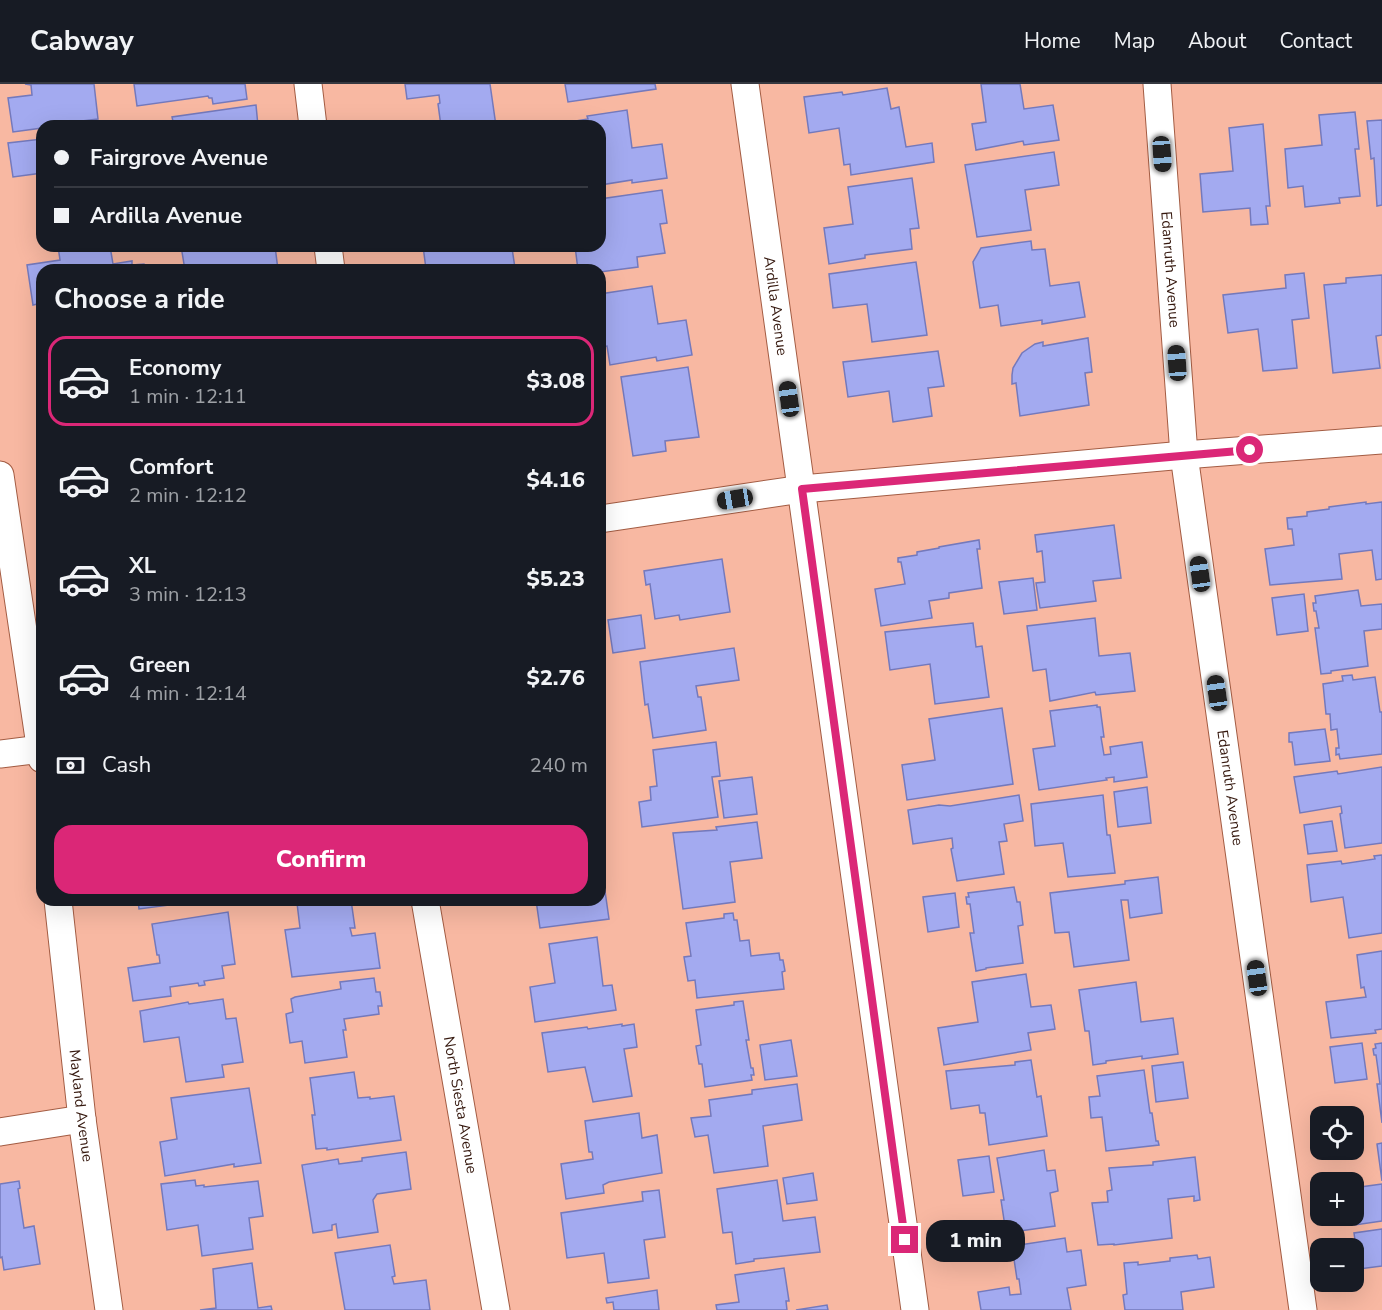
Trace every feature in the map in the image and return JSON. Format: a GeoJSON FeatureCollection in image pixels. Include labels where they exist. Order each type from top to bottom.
{"type":"FeatureCollection","features":[{"type":"Feature","properties":{"kind":"street"},"geometry":{"type":"LineString","coordinates":[[308,84],[312,120]]}},
{"type":"Feature","properties":{"kind":"street","name":"Ardilla Avenue"},"geometry":{"type":"LineString","coordinates":[[745,84],[915,1310]]}},
{"type":"Feature","properties":{"kind":"street","name":"Edanruth Avenue"},"geometry":{"type":"LineString","coordinates":[[1157,84],[1184,455],[1304,1310]]}},
{"type":"Feature","properties":{"kind":"street"},"geometry":{"type":"LineString","coordinates":[[606,518],[802,489],[1382,440]]}},
{"type":"Feature","properties":{"kind":"street"},"geometry":{"type":"LineString","coordinates":[[0,475],[36,720]]}},
{"type":"Feature","properties":{"kind":"street"},"geometry":{"type":"LineString","coordinates":[[0,754],[36,754]]}},
{"type":"Feature","properties":{"kind":"street","name":"Mayland Avenue"},"geometry":{"type":"LineString","coordinates":[[58,906],[82,1119],[109,1310]]}},
{"type":"Feature","properties":{"kind":"street","name":"North Siesta Avenue"},"geometry":{"type":"LineString","coordinates":[[426,906],[496,1310]]}},
{"type":"Feature","properties":{"kind":"street"},"geometry":{"type":"LineString","coordinates":[[0,1132],[82,1119]]}},
{"type":"Feature","properties":{"kind":"building"},"geometry":{"type":"Polygon","coordinates":[[[25,84],[94,84],[98,119],[36,120],[36,129],[13,132],[8,98],[32,95],[31,85],[25,84]]]}},
{"type":"Feature","properties":{"kind":"building"},"geometry":{"type":"Polygon","coordinates":[[[134,84],[245,84],[247,99],[213,104],[212,98],[208,96],[137,106],[134,84]]]}},
{"type":"Feature","properties":{"kind":"building"},"geometry":{"type":"Polygon","coordinates":[[[405,84],[490,84],[495,120],[440,120],[439,95],[407,99],[405,84]]]}},
{"type":"Feature","properties":{"kind":"building"},"geometry":{"type":"Polygon","coordinates":[[[565,84],[655,84],[656,89],[568,102],[565,84]]]}},
{"type":"Feature","properties":{"kind":"building"},"geometry":{"type":"Polygon","coordinates":[[[981,84],[1020,84],[1024,109],[1053,105],[1059,140],[1024,145],[1023,141],[976,150],[972,124],[986,122],[981,84]]]}},
{"type":"Feature","properties":{"kind":"building"},"geometry":{"type":"Polygon","coordinates":[[[887,88],[891,109],[899,107],[906,147],[932,143],[934,162],[851,175],[850,164],[844,165],[839,128],[809,133],[804,97],[842,92],[843,95],[887,88]]]}},
{"type":"Feature","properties":{"kind":"building"},"geometry":{"type":"Polygon","coordinates":[[[256,105],[257,120],[173,120],[172,117],[256,105]]]}},
{"type":"Feature","properties":{"kind":"building"},"geometry":{"type":"Polygon","coordinates":[[[627,110],[632,148],[662,144],[667,178],[606,184],[606,120],[582,120],[588,119],[587,116],[627,110]]]}},
{"type":"Feature","properties":{"kind":"building"},"geometry":{"type":"Polygon","coordinates":[[[1355,112],[1359,149],[1355,149],[1360,196],[1339,198],[1340,203],[1305,207],[1303,186],[1288,188],[1285,149],[1322,145],[1319,115],[1355,112]]]}},
{"type":"Feature","properties":{"kind":"building"},"geometry":{"type":"Polygon","coordinates":[[[1382,120],[1382,205],[1377,206],[1374,158],[1371,159],[1367,121],[1382,120]]]}},
{"type":"Feature","properties":{"kind":"building"},"geometry":{"type":"Polygon","coordinates":[[[1263,124],[1270,206],[1266,206],[1268,224],[1251,225],[1250,208],[1203,212],[1200,174],[1233,171],[1229,128],[1263,124]]]}},
{"type":"Feature","properties":{"kind":"building"},"geometry":{"type":"Polygon","coordinates":[[[36,140],[36,174],[13,177],[8,143],[36,140]]]}},
{"type":"Feature","properties":{"kind":"building"},"geometry":{"type":"Polygon","coordinates":[[[1054,152],[1059,185],[1025,190],[1031,230],[977,237],[965,165],[1054,152]]]}},
{"type":"Feature","properties":{"kind":"building"},"geometry":{"type":"Polygon","coordinates":[[[912,178],[919,228],[910,229],[912,249],[865,255],[865,258],[829,264],[824,228],[853,224],[848,187],[912,178]]]}},
{"type":"Feature","properties":{"kind":"building"},"geometry":{"type":"Polygon","coordinates":[[[662,190],[667,223],[660,224],[665,253],[637,257],[638,267],[606,271],[606,264],[577,264],[576,252],[606,252],[606,198],[662,190]]]}},
{"type":"Feature","properties":{"kind":"building"},"geometry":{"type":"Polygon","coordinates":[[[1031,241],[1032,250],[1045,249],[1050,286],[1079,282],[1085,317],[1042,324],[1042,320],[1001,326],[998,305],[980,308],[973,262],[981,248],[1031,241]]]}},
{"type":"Feature","properties":{"kind":"building"},"geometry":{"type":"Polygon","coordinates":[[[59,252],[111,252],[113,264],[36,264],[36,304],[33,305],[27,265],[60,260],[59,252]]]}},
{"type":"Feature","properties":{"kind":"building"},"geometry":{"type":"Polygon","coordinates":[[[182,252],[276,252],[277,264],[184,264],[182,252]]]}},
{"type":"Feature","properties":{"kind":"building"},"geometry":{"type":"Polygon","coordinates":[[[424,252],[513,252],[514,264],[425,264],[424,252]]]}},
{"type":"Feature","properties":{"kind":"building"},"geometry":{"type":"Polygon","coordinates":[[[132,261],[132,264],[113,264],[132,261]]]}},
{"type":"Feature","properties":{"kind":"building"},"geometry":{"type":"Polygon","coordinates":[[[916,262],[927,335],[872,342],[867,304],[833,308],[829,274],[916,262]]]}},
{"type":"Feature","properties":{"kind":"building"},"geometry":{"type":"Polygon","coordinates":[[[1304,273],[1309,318],[1292,320],[1297,368],[1263,371],[1258,329],[1228,333],[1223,295],[1286,288],[1285,275],[1304,273]]]}},
{"type":"Feature","properties":{"kind":"building"},"geometry":{"type":"Polygon","coordinates":[[[1382,275],[1382,335],[1376,336],[1380,368],[1333,373],[1324,285],[1346,283],[1346,278],[1382,275]]]}},
{"type":"Feature","properties":{"kind":"building"},"geometry":{"type":"Polygon","coordinates":[[[652,286],[658,324],[686,320],[692,355],[657,361],[656,357],[610,365],[606,346],[606,293],[652,286]]]}},
{"type":"Feature","properties":{"kind":"building"},"geometry":{"type":"Polygon","coordinates":[[[1088,338],[1092,372],[1085,373],[1089,405],[1020,416],[1016,383],[1012,384],[1012,375],[1013,368],[1022,353],[1035,344],[1043,342],[1043,346],[1088,338]]]}},
{"type":"Feature","properties":{"kind":"building"},"geometry":{"type":"Polygon","coordinates":[[[938,351],[944,386],[928,388],[932,416],[893,422],[889,391],[848,397],[843,362],[938,351]]]}},
{"type":"Feature","properties":{"kind":"building"},"geometry":{"type":"Polygon","coordinates":[[[688,367],[699,437],[665,441],[666,451],[633,456],[621,377],[688,367]]]}},
{"type":"Feature","properties":{"kind":"building"},"geometry":{"type":"Polygon","coordinates":[[[1366,502],[1366,504],[1382,502],[1382,579],[1376,580],[1372,550],[1339,554],[1342,579],[1270,585],[1265,549],[1294,545],[1292,529],[1288,529],[1287,518],[1307,516],[1307,512],[1329,509],[1329,507],[1366,502]]]}},
{"type":"Feature","properties":{"kind":"building"},"geometry":{"type":"Polygon","coordinates":[[[1114,525],[1121,578],[1093,581],[1096,601],[1040,608],[1036,583],[1045,582],[1042,551],[1037,552],[1035,535],[1114,525]]]}},
{"type":"Feature","properties":{"kind":"building"},"geometry":{"type":"Polygon","coordinates":[[[979,540],[980,549],[977,549],[982,588],[949,593],[949,598],[929,601],[932,618],[881,626],[875,589],[905,584],[901,562],[898,562],[898,558],[917,555],[917,552],[939,547],[979,540]]]}},
{"type":"Feature","properties":{"kind":"building"},"geometry":{"type":"Polygon","coordinates":[[[722,559],[730,612],[680,620],[679,615],[655,619],[650,584],[646,585],[644,571],[722,559]]]}},
{"type":"Feature","properties":{"kind":"building"},"geometry":{"type":"Polygon","coordinates":[[[1033,578],[1037,610],[1004,614],[999,582],[1033,578]]]}},
{"type":"Feature","properties":{"kind":"building"},"geometry":{"type":"Polygon","coordinates":[[[1358,590],[1361,606],[1382,604],[1382,629],[1364,631],[1368,666],[1321,674],[1315,628],[1319,628],[1313,603],[1316,603],[1315,596],[1358,590]]]}},
{"type":"Feature","properties":{"kind":"building"},"geometry":{"type":"Polygon","coordinates":[[[1304,594],[1308,631],[1277,635],[1272,598],[1304,594]]]}},
{"type":"Feature","properties":{"kind":"building"},"geometry":{"type":"Polygon","coordinates":[[[641,615],[645,648],[613,653],[608,620],[641,615]]]}},
{"type":"Feature","properties":{"kind":"building"},"geometry":{"type":"Polygon","coordinates":[[[1095,618],[1099,656],[1130,653],[1135,691],[1096,695],[1095,692],[1050,701],[1046,669],[1033,671],[1027,626],[1095,618]]]}},
{"type":"Feature","properties":{"kind":"building"},"geometry":{"type":"Polygon","coordinates":[[[973,623],[976,647],[982,646],[989,697],[935,704],[930,664],[890,670],[885,632],[973,623]]]}},
{"type":"Feature","properties":{"kind":"building"},"geometry":{"type":"Polygon","coordinates":[[[734,648],[739,680],[696,686],[698,697],[701,697],[706,730],[653,738],[648,704],[645,705],[640,662],[734,648]]]}},
{"type":"Feature","properties":{"kind":"building"},"geometry":{"type":"Polygon","coordinates":[[[1352,675],[1353,680],[1375,677],[1380,712],[1382,712],[1382,754],[1340,759],[1339,754],[1336,755],[1336,748],[1339,748],[1337,729],[1331,730],[1330,714],[1326,714],[1323,684],[1343,681],[1342,676],[1352,675]]]}},
{"type":"Feature","properties":{"kind":"building"},"geometry":{"type":"Polygon","coordinates":[[[1097,705],[1100,707],[1104,755],[1111,754],[1110,747],[1142,742],[1147,777],[1114,782],[1114,777],[1039,790],[1033,749],[1055,746],[1050,711],[1097,705]]]}},
{"type":"Feature","properties":{"kind":"building"},"geometry":{"type":"Polygon","coordinates":[[[1002,708],[1013,784],[907,800],[902,765],[935,760],[929,719],[1002,708]]]}},
{"type":"Feature","properties":{"kind":"building"},"geometry":{"type":"Polygon","coordinates":[[[1325,729],[1330,761],[1295,765],[1289,733],[1325,729]]]}},
{"type":"Feature","properties":{"kind":"building"},"geometry":{"type":"Polygon","coordinates":[[[716,742],[720,776],[712,777],[718,817],[642,827],[639,802],[651,800],[650,787],[657,786],[653,750],[716,742]]]}},
{"type":"Feature","properties":{"kind":"building"},"geometry":{"type":"Polygon","coordinates":[[[1382,767],[1382,843],[1345,848],[1341,806],[1300,813],[1294,777],[1337,771],[1338,774],[1382,767]]]}},
{"type":"Feature","properties":{"kind":"building"},"geometry":{"type":"Polygon","coordinates":[[[752,777],[757,814],[724,818],[719,781],[752,777]]]}},
{"type":"Feature","properties":{"kind":"building"},"geometry":{"type":"Polygon","coordinates":[[[1147,787],[1151,823],[1118,827],[1114,792],[1147,787]]]}},
{"type":"Feature","properties":{"kind":"building"},"geometry":{"type":"Polygon","coordinates":[[[1019,795],[1023,821],[1004,824],[1007,841],[999,842],[1004,874],[957,881],[951,849],[953,848],[952,838],[913,844],[908,810],[1019,795]]]}},
{"type":"Feature","properties":{"kind":"building"},"geometry":{"type":"Polygon","coordinates":[[[1103,795],[1107,835],[1110,835],[1115,873],[1068,877],[1063,843],[1035,846],[1031,804],[1103,795]]]}},
{"type":"Feature","properties":{"kind":"building"},"geometry":{"type":"Polygon","coordinates":[[[1332,821],[1337,851],[1308,854],[1304,825],[1332,821]]]}},
{"type":"Feature","properties":{"kind":"building"},"geometry":{"type":"Polygon","coordinates":[[[757,822],[762,858],[730,862],[735,902],[683,909],[673,833],[717,830],[716,827],[757,822]]]}},
{"type":"Feature","properties":{"kind":"building"},"geometry":{"type":"Polygon","coordinates":[[[1382,855],[1382,933],[1349,938],[1343,897],[1311,902],[1307,865],[1341,861],[1342,864],[1375,859],[1374,856],[1382,855]]]}},
{"type":"Feature","properties":{"kind":"building"},"geometry":{"type":"Polygon","coordinates":[[[1158,877],[1162,913],[1130,918],[1128,900],[1121,900],[1129,960],[1074,967],[1069,932],[1055,933],[1050,893],[1125,884],[1125,881],[1158,877]]]}},
{"type":"Feature","properties":{"kind":"building"},"geometry":{"type":"Polygon","coordinates":[[[1014,887],[1017,902],[1020,902],[1023,925],[1018,926],[1023,963],[976,971],[970,933],[974,933],[970,904],[967,904],[966,897],[969,897],[968,893],[1014,887]]]}},
{"type":"Feature","properties":{"kind":"building"},"geometry":{"type":"Polygon","coordinates":[[[955,893],[959,927],[928,932],[923,897],[955,893]]]}},
{"type":"Feature","properties":{"kind":"building"},"geometry":{"type":"Polygon","coordinates":[[[606,898],[609,919],[540,928],[537,906],[606,906],[606,898]]]}},
{"type":"Feature","properties":{"kind":"building"},"geometry":{"type":"Polygon","coordinates":[[[139,906],[162,906],[139,909],[139,906]]]}},
{"type":"Feature","properties":{"kind":"building"},"geometry":{"type":"Polygon","coordinates":[[[297,906],[352,906],[355,928],[350,928],[352,936],[375,933],[380,968],[292,977],[285,930],[300,928],[297,906]]]}},
{"type":"Feature","properties":{"kind":"building"},"geometry":{"type":"Polygon","coordinates":[[[228,912],[235,964],[222,966],[224,978],[204,981],[205,985],[199,986],[198,983],[170,987],[171,996],[133,1001],[128,968],[160,963],[152,924],[228,912]]]}},
{"type":"Feature","properties":{"kind":"building"},"geometry":{"type":"Polygon","coordinates":[[[733,913],[734,920],[737,920],[740,941],[749,940],[751,956],[779,953],[785,971],[782,972],[784,989],[697,998],[695,980],[688,981],[684,957],[691,956],[686,923],[724,918],[724,914],[733,913]]]}},
{"type":"Feature","properties":{"kind":"building"},"geometry":{"type":"Polygon","coordinates":[[[597,937],[603,986],[612,985],[616,1010],[535,1022],[530,987],[555,983],[549,944],[597,937]]]}},
{"type":"Feature","properties":{"kind":"building"},"geometry":{"type":"Polygon","coordinates":[[[1382,951],[1382,1029],[1375,1030],[1376,1033],[1331,1038],[1326,1002],[1366,997],[1364,987],[1361,988],[1357,955],[1382,951]]]}},
{"type":"Feature","properties":{"kind":"building"},"geometry":{"type":"Polygon","coordinates":[[[1026,974],[1031,1007],[1051,1005],[1055,1029],[1028,1033],[1031,1050],[944,1065],[938,1028],[978,1022],[972,982],[1026,974]]]}},
{"type":"Feature","properties":{"kind":"building"},"geometry":{"type":"Polygon","coordinates":[[[374,978],[376,992],[380,992],[382,1006],[378,1006],[379,1014],[344,1019],[346,1030],[343,1030],[347,1057],[305,1063],[302,1041],[290,1043],[286,1014],[293,1012],[291,999],[341,989],[340,982],[374,978]]]}},
{"type":"Feature","properties":{"kind":"building"},"geometry":{"type":"Polygon","coordinates":[[[1136,982],[1141,1022],[1173,1018],[1178,1054],[1142,1059],[1142,1056],[1093,1065],[1089,1031],[1085,1031],[1079,990],[1136,982]]]}},
{"type":"Feature","properties":{"kind":"building"},"geometry":{"type":"Polygon","coordinates":[[[223,999],[226,1019],[236,1018],[243,1062],[222,1065],[224,1077],[186,1082],[179,1037],[144,1042],[140,1011],[188,1002],[189,1004],[223,999]]]}},
{"type":"Feature","properties":{"kind":"building"},"geometry":{"type":"Polygon","coordinates":[[[743,1001],[749,1040],[746,1040],[754,1075],[751,1075],[752,1080],[705,1087],[702,1064],[699,1064],[696,1046],[701,1045],[696,1010],[734,1005],[734,1002],[743,1001]]]}},
{"type":"Feature","properties":{"kind":"building"},"geometry":{"type":"Polygon","coordinates":[[[622,1024],[622,1026],[634,1024],[637,1047],[624,1049],[632,1096],[593,1102],[585,1067],[548,1072],[542,1033],[622,1024]]]}},
{"type":"Feature","properties":{"kind":"building"},"geometry":{"type":"Polygon","coordinates":[[[791,1040],[797,1076],[765,1080],[760,1045],[791,1040]]]}},
{"type":"Feature","properties":{"kind":"building"},"geometry":{"type":"Polygon","coordinates":[[[1362,1043],[1367,1079],[1335,1083],[1330,1047],[1362,1043]]]}},
{"type":"Feature","properties":{"kind":"building"},"geometry":{"type":"Polygon","coordinates":[[[1382,1043],[1382,1123],[1377,1084],[1380,1084],[1373,1049],[1376,1048],[1375,1044],[1382,1043]]]}},
{"type":"Feature","properties":{"kind":"building"},"geometry":{"type":"Polygon","coordinates":[[[1031,1060],[1037,1097],[1041,1096],[1047,1136],[989,1145],[985,1113],[980,1113],[979,1105],[951,1109],[946,1071],[1015,1065],[1015,1062],[1031,1060]]]}},
{"type":"Feature","properties":{"kind":"building"},"geometry":{"type":"Polygon","coordinates":[[[1183,1062],[1188,1098],[1156,1102],[1152,1066],[1183,1062]]]}},
{"type":"Feature","properties":{"kind":"building"},"geometry":{"type":"Polygon","coordinates":[[[1144,1070],[1150,1113],[1152,1113],[1156,1141],[1159,1145],[1106,1151],[1102,1117],[1091,1118],[1089,1097],[1100,1096],[1097,1076],[1144,1070]]]}},
{"type":"Feature","properties":{"kind":"building"},"geometry":{"type":"Polygon","coordinates":[[[354,1072],[358,1098],[394,1096],[401,1140],[327,1150],[327,1148],[316,1149],[312,1115],[315,1115],[310,1078],[354,1072]]]}},
{"type":"Feature","properties":{"kind":"building"},"geometry":{"type":"Polygon","coordinates":[[[797,1084],[802,1120],[763,1126],[768,1166],[714,1173],[708,1135],[695,1137],[691,1118],[711,1116],[709,1100],[752,1094],[752,1090],[797,1084]]]}},
{"type":"Feature","properties":{"kind":"building"},"geometry":{"type":"Polygon","coordinates":[[[249,1088],[261,1163],[234,1167],[234,1164],[165,1176],[160,1142],[177,1139],[171,1098],[249,1088]]]}},
{"type":"Feature","properties":{"kind":"building"},"geometry":{"type":"Polygon","coordinates":[[[639,1113],[642,1138],[657,1135],[662,1173],[609,1182],[603,1185],[604,1193],[566,1199],[561,1164],[593,1159],[592,1152],[589,1152],[585,1121],[639,1113]]]}},
{"type":"Feature","properties":{"kind":"building"},"geometry":{"type":"Polygon","coordinates":[[[1382,1143],[1382,1181],[1377,1144],[1382,1143]]]}},
{"type":"Feature","properties":{"kind":"building"},"geometry":{"type":"Polygon","coordinates":[[[1044,1150],[1047,1171],[1055,1170],[1058,1191],[1050,1193],[1055,1226],[1006,1233],[1001,1200],[1004,1200],[997,1158],[1044,1150]]]}},
{"type":"Feature","properties":{"kind":"building"},"geometry":{"type":"Polygon","coordinates":[[[406,1152],[411,1189],[377,1194],[373,1200],[378,1232],[338,1238],[336,1224],[332,1225],[332,1230],[313,1233],[302,1165],[338,1159],[339,1164],[362,1161],[362,1158],[406,1152]]]}},
{"type":"Feature","properties":{"kind":"building"},"geometry":{"type":"Polygon","coordinates":[[[989,1156],[994,1192],[963,1196],[958,1160],[989,1156]]]}},
{"type":"Feature","properties":{"kind":"building"},"geometry":{"type":"Polygon","coordinates":[[[1195,1157],[1200,1200],[1194,1201],[1194,1196],[1168,1199],[1172,1238],[1098,1245],[1092,1203],[1108,1202],[1107,1191],[1112,1190],[1109,1168],[1153,1165],[1153,1162],[1195,1157]]]}},
{"type":"Feature","properties":{"kind":"building"},"geometry":{"type":"Polygon","coordinates":[[[813,1173],[817,1200],[787,1204],[783,1178],[813,1173]]]}},
{"type":"Feature","properties":{"kind":"building"},"geometry":{"type":"Polygon","coordinates":[[[195,1180],[196,1186],[204,1185],[204,1187],[258,1181],[263,1216],[249,1218],[253,1249],[202,1256],[198,1225],[167,1230],[161,1184],[195,1180]]]}},
{"type":"Feature","properties":{"kind":"building"},"geometry":{"type":"Polygon","coordinates":[[[777,1180],[783,1221],[815,1217],[820,1252],[754,1259],[754,1261],[736,1264],[732,1232],[723,1233],[717,1189],[777,1180]]]}},
{"type":"Feature","properties":{"kind":"building"},"geometry":{"type":"Polygon","coordinates":[[[19,1181],[20,1188],[18,1189],[24,1228],[34,1226],[40,1264],[4,1270],[2,1257],[0,1258],[0,1184],[19,1181]]]}},
{"type":"Feature","properties":{"kind":"building"},"geometry":{"type":"Polygon","coordinates":[[[1382,1184],[1382,1221],[1364,1224],[1364,1186],[1382,1184]]]}},
{"type":"Feature","properties":{"kind":"building"},"geometry":{"type":"Polygon","coordinates":[[[659,1190],[665,1237],[644,1240],[649,1278],[608,1283],[604,1253],[567,1258],[561,1213],[643,1201],[642,1192],[659,1190]]]}},
{"type":"Feature","properties":{"kind":"building"},"geometry":{"type":"Polygon","coordinates":[[[1382,1229],[1382,1266],[1364,1268],[1364,1238],[1355,1238],[1354,1233],[1382,1229]]]}},
{"type":"Feature","properties":{"kind":"building"},"geometry":{"type":"Polygon","coordinates":[[[1065,1238],[1067,1252],[1081,1250],[1086,1285],[1067,1288],[1071,1310],[981,1310],[978,1292],[1009,1287],[1010,1295],[1021,1294],[1012,1246],[1065,1238]]]}},
{"type":"Feature","properties":{"kind":"building"},"geometry":{"type":"Polygon","coordinates":[[[390,1245],[395,1276],[392,1277],[394,1284],[426,1280],[430,1310],[345,1310],[335,1253],[390,1245]]]}},
{"type":"Feature","properties":{"kind":"building"},"geometry":{"type":"Polygon","coordinates":[[[1197,1255],[1198,1259],[1210,1257],[1214,1287],[1181,1292],[1183,1310],[1125,1310],[1123,1295],[1127,1294],[1124,1263],[1138,1262],[1138,1265],[1197,1255]]]}},
{"type":"Feature","properties":{"kind":"building"},"geometry":{"type":"Polygon","coordinates":[[[252,1263],[258,1308],[271,1306],[272,1310],[200,1310],[216,1308],[213,1269],[252,1263]]]}},
{"type":"Feature","properties":{"kind":"building"},"geometry":{"type":"Polygon","coordinates":[[[784,1268],[789,1301],[786,1301],[787,1310],[717,1310],[716,1305],[739,1302],[735,1275],[784,1268]]]}},
{"type":"Feature","properties":{"kind":"building"},"geometry":{"type":"Polygon","coordinates":[[[657,1290],[659,1310],[614,1310],[613,1302],[607,1303],[606,1298],[657,1290]]]}},
{"type":"Feature","properties":{"kind":"building"},"geometry":{"type":"Polygon","coordinates":[[[827,1305],[828,1310],[796,1310],[827,1305]]]}},
{"type":"Feature","properties":{"kind":"route"},"geometry":{"type":"LineString","coordinates":[[905,1240],[802,489],[1250,450]]}}]}
